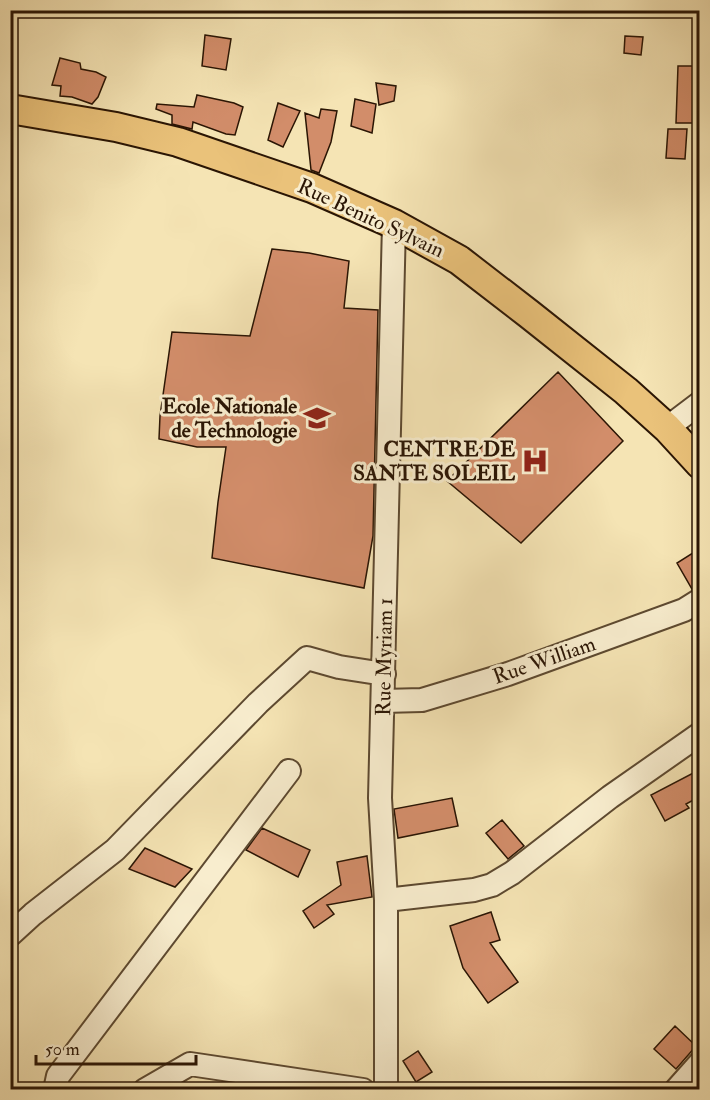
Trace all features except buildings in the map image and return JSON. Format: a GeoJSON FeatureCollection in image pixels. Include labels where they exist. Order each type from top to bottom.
{"type":"FeatureCollection","features":[{"type":"Feature","properties":{"kind":"main road","name":"Rue Benito Sylvain"},"geometry":{"type":"LineString","coordinates":[[10,109],[116,127],[178,142],[312,189],[394,224],[459,260],[617,384],[667,428],[699,464]]}},
{"type":"Feature","properties":{"kind":"street","name":"Rue Myriam 1"},"geometry":{"type":"LineString","coordinates":[[386,1089],[386,900],[380,798],[394,224]]}},
{"type":"Feature","properties":{"kind":"street"},"geometry":{"type":"LineString","coordinates":[[667,428],[699,403]]}},
{"type":"Feature","properties":{"kind":"street","name":"Rue William"},"geometry":{"type":"LineString","coordinates":[[383,701],[422,700],[497,677],[684,610],[699,600]]}},
{"type":"Feature","properties":{"kind":"street"},"geometry":{"type":"LineString","coordinates":[[10,934],[115,850],[258,704],[307,658],[339,667],[384,674]]}},
{"type":"Feature","properties":{"kind":"street"},"geometry":{"type":"LineString","coordinates":[[386,900],[474,890],[492,885],[512,873],[610,797],[699,734]]}},
{"type":"Feature","properties":{"kind":"street"},"geometry":{"type":"LineString","coordinates":[[55,1089],[58,1076],[289,771]]}},
{"type":"Feature","properties":{"kind":"street"},"geometry":{"type":"LineString","coordinates":[[676,1089],[699,1063]]}},
{"type":"Feature","properties":{"kind":"street"},"geometry":{"type":"LineString","coordinates":[[145,1089],[190,1064],[363,1089]]}},
{"type":"Feature","properties":{"kind":"place","name":"Ecole Nationale de Technologie"},"geometry":{"type":"Point","coordinates":[317,418]}},
{"type":"Feature","properties":{"kind":"place","name":"CENTRE DE SANTE SOLEIL"},"geometry":{"type":"Point","coordinates":[535,461]}}]}
